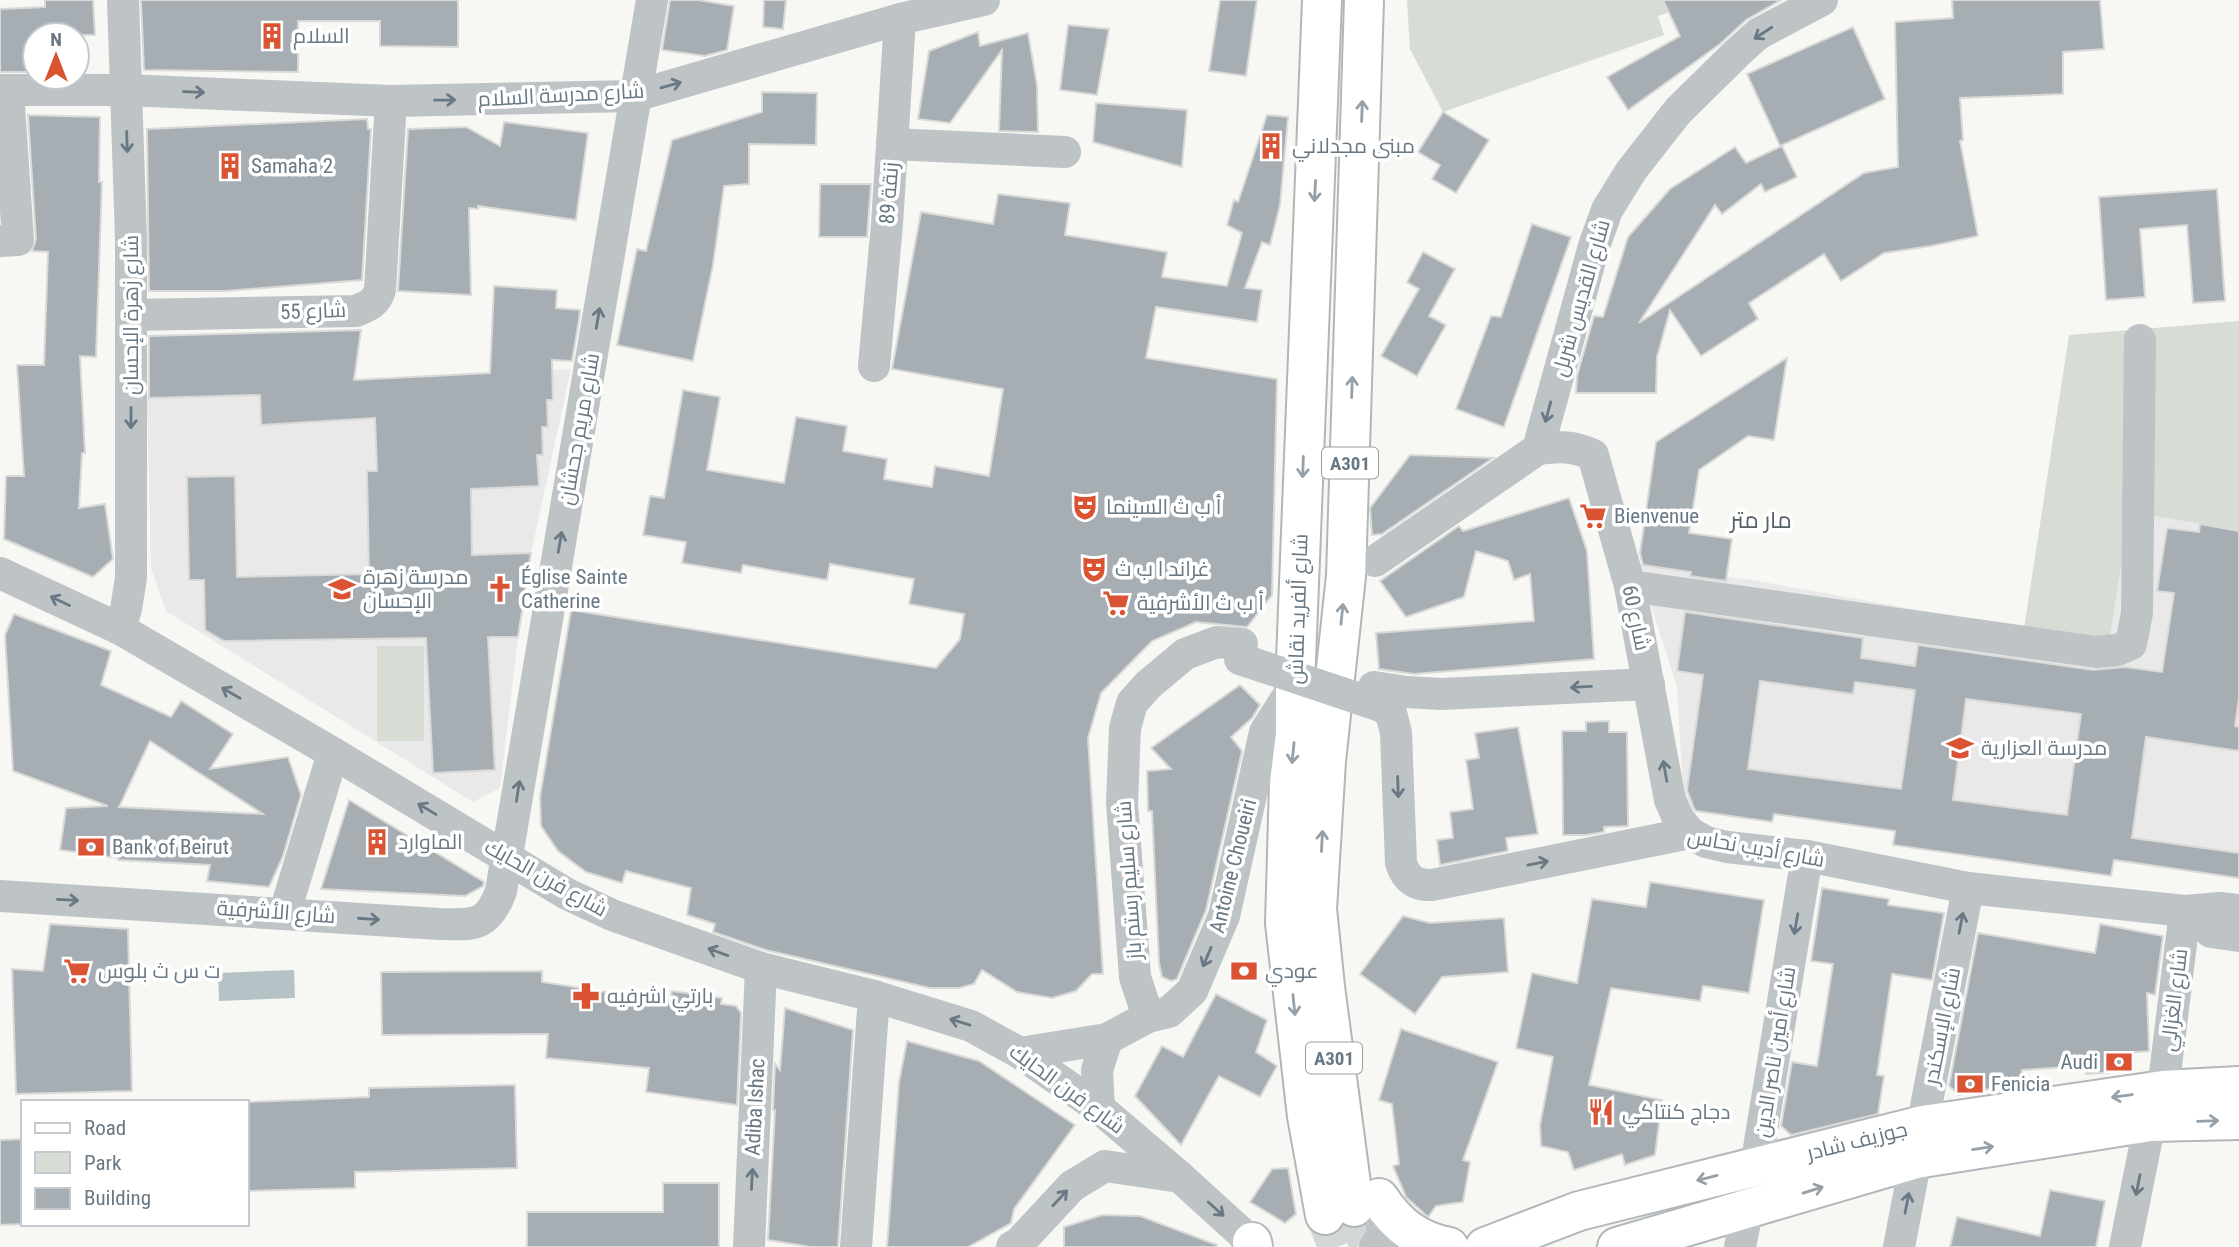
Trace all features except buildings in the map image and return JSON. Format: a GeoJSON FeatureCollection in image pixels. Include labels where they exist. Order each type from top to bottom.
{"type":"FeatureCollection","features":[{"type":"Feature","properties":{"kind":"main road","name":"شارع ألفريد نقاش"},"geometry":{"type":"LineString","coordinates":[[1322,0],[1295,734],[1289,783],[1285,923],[1307,1116],[1353,1207]]}},
{"type":"Feature","properties":{"kind":"main road","name":"شارع ألفريد نقاش"},"geometry":{"type":"LineString","coordinates":[[1353,1207],[1317,909],[1326,761],[1346,576],[1363,8]]}},
{"type":"Feature","properties":{"kind":"main road","name":"جوزيف شادر"},"geometry":{"type":"LineString","coordinates":[[1484,1246],[1578,1211],[1756,1166],[2157,1106],[2239,1086]]}},
{"type":"Feature","properties":{"kind":"main road","name":"جوزيف شادر"},"geometry":{"type":"LineString","coordinates":[[2157,1106],[2239,1120]]}},
{"type":"Feature","properties":{"kind":"main road","name":"جوزيف شادر"},"geometry":{"type":"LineString","coordinates":[[1617,1247],[1748,1209],[1919,1142]]}},
{"type":"Feature","properties":{"kind":"main road"},"geometry":{"type":"LineString","coordinates":[[1353,1207],[1389,1214],[1402,1227],[1418,1237],[1449,1247]]}},
{"type":"Feature","properties":{"kind":"street","name":"شارع زهرة الإحسان"},"geometry":{"type":"LineString","coordinates":[[120,629],[131,578],[131,315],[123,0]]}},
{"type":"Feature","properties":{"kind":"street","name":"شارع مريم جحشان"},"geometry":{"type":"LineString","coordinates":[[507,858],[652,0]]}},
{"type":"Feature","properties":{"kind":"street","name":"شارع مدرسة السلام"},"geometry":{"type":"LineString","coordinates":[[4,91],[125,90],[391,101],[635,96],[900,19],[984,0]]}},
{"type":"Feature","properties":{"kind":"street","name":"شارع القديس شربل"},"geometry":{"type":"LineString","coordinates":[[1538,449],[1594,246],[1607,210],[1631,171],[1678,110],[1737,52],[1758,34],[1822,0]]}},
{"type":"Feature","properties":{"kind":"street","name":"زنقة 89"},"geometry":{"type":"LineString","coordinates":[[874,366],[900,19]]}},
{"type":"Feature","properties":{"kind":"street"},"geometry":{"type":"LineString","coordinates":[[0,242],[18,240],[4,91]]}},
{"type":"Feature","properties":{"kind":"street","name":"شارع 55"},"geometry":{"type":"LineString","coordinates":[[131,315],[356,311],[371,305],[378,299],[380,290],[391,101]]}},
{"type":"Feature","properties":{"kind":"street"},"geometry":{"type":"LineString","coordinates":[[892,144],[1065,152]]}},
{"type":"Feature","properties":{"kind":"street"},"geometry":{"type":"LineString","coordinates":[[1630,586],[2096,652],[2117,650],[2131,644],[2137,613],[2140,340]]}},
{"type":"Feature","properties":{"kind":"street","name":"شارع 60"},"geometry":{"type":"LineString","coordinates":[[1538,449],[1560,446],[1577,448],[1593,455],[1630,586],[1670,800],[1678,818],[1690,833]]}},
{"type":"Feature","properties":{"kind":"street"},"geometry":{"type":"LineString","coordinates":[[1374,561],[1538,449]]}},
{"type":"Feature","properties":{"kind":"street","name":"شارع فرن الحايك"},"geometry":{"type":"LineString","coordinates":[[0,573],[120,629],[567,894],[612,915],[761,968],[874,996],[971,1026],[1020,1053],[1099,1108],[1256,1246]]}},
{"type":"Feature","properties":{"kind":"street","name":"شارع سليم رستم باز"},"geometry":{"type":"LineString","coordinates":[[1148,1017],[1153,982],[1140,804],[1143,729],[1150,712],[1167,688],[1205,660],[1241,652],[1389,701],[1441,694],[1650,684]]}},
{"type":"Feature","properties":{"kind":"street","name":"Antoine Choueiri"},"geometry":{"type":"LineString","coordinates":[[1020,1053],[1107,1039],[1148,1017],[1169,1012],[1192,991],[1224,916],[1265,732],[1295,685]]}},
{"type":"Feature","properties":{"kind":"street","name":"شارع أديب نحاس"},"geometry":{"type":"LineString","coordinates":[[1389,701],[1396,733],[1401,863],[1404,872],[1416,883],[1433,885],[1690,833],[1706,842],[1727,847],[1807,856],[1968,888],[2185,911],[2220,908],[2239,910]]}},
{"type":"Feature","properties":{"kind":"street"},"geometry":{"type":"LineString","coordinates":[[285,912],[333,753]]}},
{"type":"Feature","properties":{"kind":"street","name":"شارع أمين ناصر الدين"},"geometry":{"type":"LineString","coordinates":[[1740,1247],[1807,856]]}},
{"type":"Feature","properties":{"kind":"street","name":"شارع الأشرفية"},"geometry":{"type":"LineString","coordinates":[[0,896],[471,925],[486,918],[495,907],[507,858]]}},
{"type":"Feature","properties":{"kind":"street","name":"شارع الإسكندر"},"geometry":{"type":"LineString","coordinates":[[1899,1247],[1968,888]]}},
{"type":"Feature","properties":{"kind":"street"},"geometry":{"type":"LineString","coordinates":[[2185,911],[2211,932],[2239,936]]}},
{"type":"Feature","properties":{"kind":"street","name":"شارع الغزالي"},"geometry":{"type":"LineString","coordinates":[[2125,1247],[2157,1106],[2185,911]]}},
{"type":"Feature","properties":{"kind":"street","name":"Adiba Ishac"},"geometry":{"type":"LineString","coordinates":[[750,1247],[761,968]]}},
{"type":"Feature","properties":{"kind":"street"},"geometry":{"type":"LineString","coordinates":[[856,1247],[874,996]]}},
{"type":"Feature","properties":{"kind":"street"},"geometry":{"type":"LineString","coordinates":[[1099,1108],[1097,1070],[1107,1039]]}},
{"type":"Feature","properties":{"kind":"street"},"geometry":{"type":"LineString","coordinates":[[1012,1247],[1019,1243],[1072,1186],[1105,1166],[1180,1177]]}},
{"type":"Feature","properties":{"kind":"street"},"geometry":{"type":"LineString","coordinates":[[1353,1207],[1380,1243]]}},
{"type":"Feature","properties":{"kind":"shaded area","name":"مدرسة زهرة الإحسان"},"geometry":{"type":"Polygon","coordinates":[[[571,369],[531,553],[500,788],[473,802],[166,611],[151,568],[147,398],[219,396],[571,369]]]}},
{"type":"Feature","properties":{"kind":"shaded area","name":"مدرسة العزارية"},"geometry":{"type":"Polygon","coordinates":[[[2130,511],[2239,530],[2239,878],[2114,860],[2111,876],[1893,845],[1894,831],[1774,815],[1772,822],[1684,809],[1677,687],[1638,564],[1752,580],[2024,629],[2109,641],[2130,511]]]}},
{"type":"Feature","properties":{"kind":"shaded area"},"geometry":{"type":"Polygon","coordinates":[[[294,970],[295,998],[219,1001],[218,973],[294,970]]]}},
{"type":"Feature","properties":{"kind":"green space"},"geometry":{"type":"Polygon","coordinates":[[[1407,0],[1704,0],[1658,16],[1664,35],[1443,112],[1410,49],[1407,0]]]}},
{"type":"Feature","properties":{"kind":"green space"},"geometry":{"type":"Polygon","coordinates":[[[2239,321],[2239,530],[2130,512],[2109,642],[2024,629],[2069,335],[2239,321]]]}},
{"type":"Feature","properties":{"kind":"green space"},"geometry":{"type":"Polygon","coordinates":[[[377,646],[424,646],[424,741],[377,741],[377,646]]]}},
{"type":"Feature","properties":{"kind":"tunnel"},"geometry":{"type":"LineString","coordinates":[[1354,1207],[1369,1247]]}},
{"type":"Feature","properties":{"kind":"tunnel"},"geometry":{"type":"LineString","coordinates":[[1325,1215],[1337,1247]]}},
{"type":"Feature","properties":{"kind":"place","name":"السلام"},"geometry":{"type":"Point","coordinates":[272,36]}},
{"type":"Feature","properties":{"kind":"place","name":"مبنى مجدلاني"},"geometry":{"type":"Point","coordinates":[1271,146]}},
{"type":"Feature","properties":{"kind":"place","name":"Samaha 2"},"geometry":{"type":"Point","coordinates":[230,166]}},
{"type":"Feature","properties":{"kind":"place","name":"أ ب ث السينما"},"geometry":{"type":"Point","coordinates":[1085,507]}},
{"type":"Feature","properties":{"kind":"place","name":"Bienvenue"},"geometry":{"type":"Point","coordinates":[1593,516]}},
{"type":"Feature","properties":{"kind":"place","name":"غراند ا ب ث"},"geometry":{"type":"Point","coordinates":[1094,569]}},
{"type":"Feature","properties":{"kind":"place","name":"مدرسة زهرة الإحسان"},"geometry":{"type":"Point","coordinates":[342,589]}},
{"type":"Feature","properties":{"kind":"place","name":"Église Sainte Catherine"},"geometry":{"type":"Point","coordinates":[500,589]}},
{"type":"Feature","properties":{"kind":"place","name":"أ ب ث الأشرفية"},"geometry":{"type":"Point","coordinates":[1116,603]}},
{"type":"Feature","properties":{"kind":"place","name":"مدرسة العزارية"},"geometry":{"type":"Point","coordinates":[1960,748]}},
{"type":"Feature","properties":{"kind":"place","name":"الماوارد"},"geometry":{"type":"Point","coordinates":[377,842]}},
{"type":"Feature","properties":{"kind":"place","name":"Bank of Beirut"},"geometry":{"type":"Point","coordinates":[91,847]}},
{"type":"Feature","properties":{"kind":"place","name":"ت س ث بلوس"},"geometry":{"type":"Point","coordinates":[77,971]}},
{"type":"Feature","properties":{"kind":"place","name":"عودي"},"geometry":{"type":"Point","coordinates":[1244,971]}},
{"type":"Feature","properties":{"kind":"place","name":"بارتي اشرفيه"},"geometry":{"type":"Point","coordinates":[586,996]}},
{"type":"Feature","properties":{"kind":"place","name":"Audi"},"geometry":{"type":"Point","coordinates":[2119,1062]}},
{"type":"Feature","properties":{"kind":"place","name":"Fenicia"},"geometry":{"type":"Point","coordinates":[1970,1084]}},
{"type":"Feature","properties":{"kind":"place","name":"دجاج كنتاكي"},"geometry":{"type":"Point","coordinates":[1601,1112]}},
{"type":"Feature","properties":{"kind":"district","name":"مار متر"},"geometry":{"type":"Point","coordinates":[1761,520]}}]}
